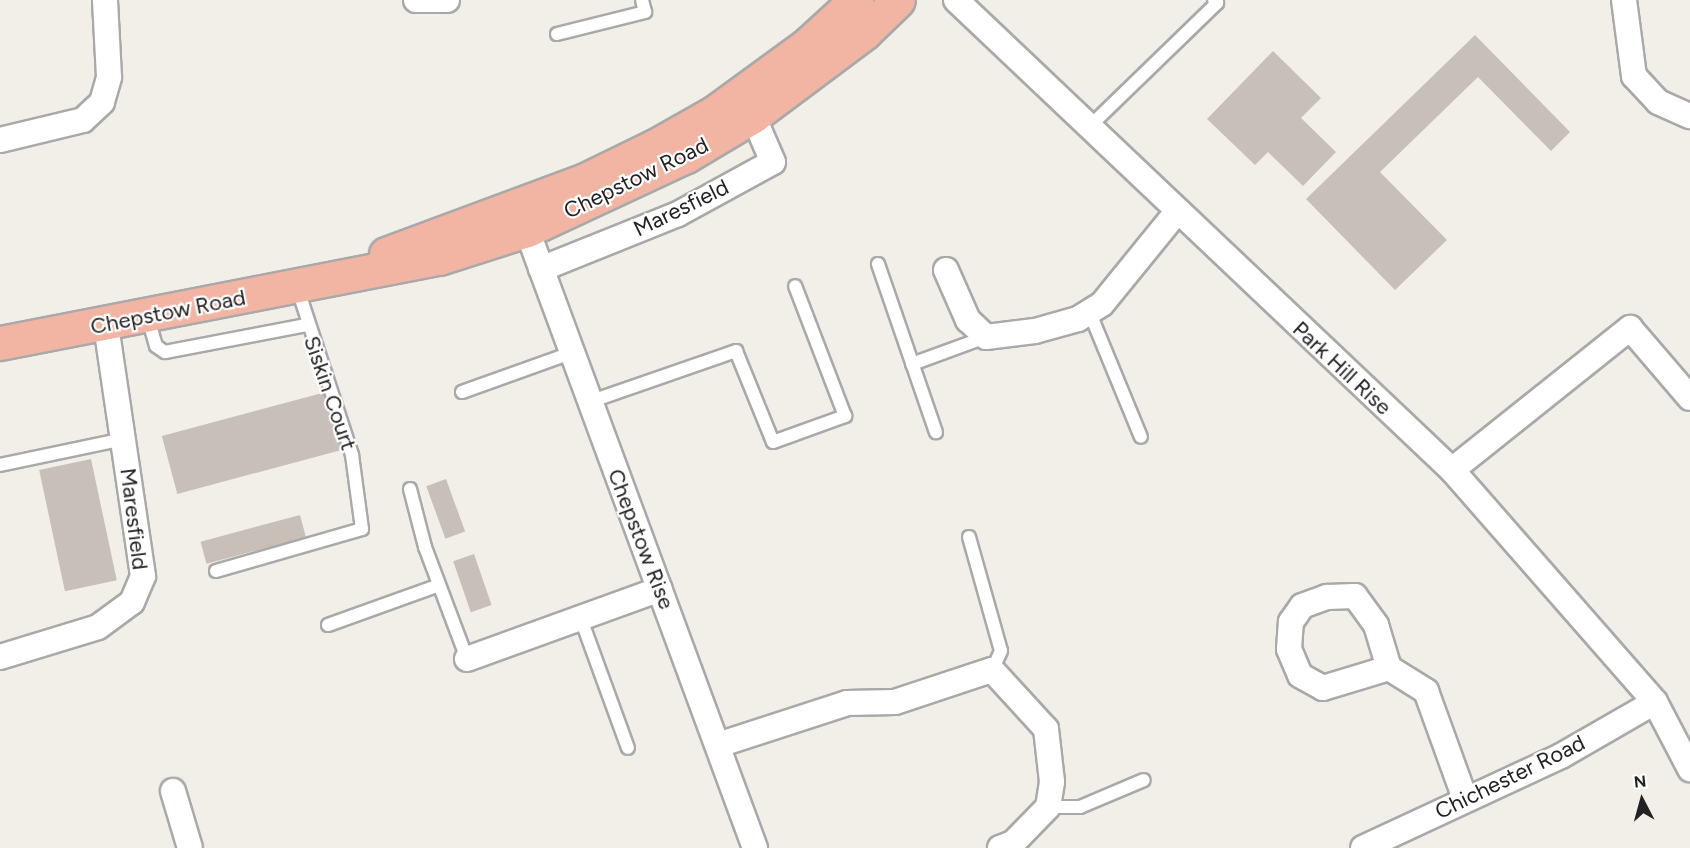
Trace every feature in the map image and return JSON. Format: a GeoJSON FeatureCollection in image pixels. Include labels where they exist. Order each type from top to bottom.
{"type":"FeatureCollection","features":[{"type":"Feature","properties":{"kind":"highway","name":"Chepstow Road"},"geometry":{"type":"LineString","coordinates":[[0,343],[148,318],[334,275],[585,180],[655,146],[715,112],[798,52],[856,0]]}},
{"type":"Feature","properties":{"kind":"highway","name":"Chepstow Road"},"geometry":{"type":"LineString","coordinates":[[334,275],[439,258],[527,230],[686,156],[753,116],[864,33],[898,0]]}},
{"type":"Feature","properties":{"kind":"street"},"geometry":{"type":"LineString","coordinates":[[0,140],[83,120],[102,102],[109,77],[105,0]]}},
{"type":"Feature","properties":{"kind":"street"},"geometry":{"type":"LineString","coordinates":[[416,0],[447,0]]}},
{"type":"Feature","properties":{"kind":"street","name":"Park Hill Rise"},"geometry":{"type":"LineString","coordinates":[[956,0],[1176,213],[1452,470],[1655,702],[1690,769]]}},
{"type":"Feature","properties":{"kind":"street"},"geometry":{"type":"LineString","coordinates":[[1624,0],[1634,76],[1658,102],[1690,117]]}},
{"type":"Feature","properties":{"kind":"street","name":"Maresfield"},"geometry":{"type":"LineString","coordinates":[[541,269],[678,214],[772,162],[753,116]]}},
{"type":"Feature","properties":{"kind":"street"},"geometry":{"type":"LineString","coordinates":[[946,270],[968,320],[986,337],[1035,331],[1102,304],[1176,213]]}},
{"type":"Feature","properties":{"kind":"street","name":"Chepstow Rise"},"geometry":{"type":"LineString","coordinates":[[527,230],[755,848]]}},
{"type":"Feature","properties":{"kind":"street","name":"Maresfield"},"geometry":{"type":"LineString","coordinates":[[0,657],[98,627],[132,603],[143,576],[105,326]]}},
{"type":"Feature","properties":{"kind":"street"},"geometry":{"type":"LineString","coordinates":[[1452,470],[1630,328],[1690,399]]}},
{"type":"Feature","properties":{"kind":"street"},"geometry":{"type":"LineString","coordinates":[[467,659],[660,589]]}},
{"type":"Feature","properties":{"kind":"street"},"geometry":{"type":"LineString","coordinates":[[1389,668],[1323,688],[1300,675],[1289,649],[1291,622],[1302,606],[1327,597],[1355,596],[1376,625],[1389,668],[1426,691],[1465,799]]}},
{"type":"Feature","properties":{"kind":"street"},"geometry":{"type":"LineString","coordinates":[[718,745],[847,703],[895,702],[992,670],[1046,729],[1052,782],[1048,807],[1013,843],[1000,848]]}},
{"type":"Feature","properties":{"kind":"street","name":"Chichester Road"},"geometry":{"type":"LineString","coordinates":[[1363,848],[1562,756],[1655,702]]}},
{"type":"Feature","properties":{"kind":"street"},"geometry":{"type":"LineString","coordinates":[[173,791],[190,848]]}},
{"type":"Feature","properties":{"kind":"lane"},"geometry":{"type":"LineString","coordinates":[[557,34],[645,12],[642,0]]}},
{"type":"Feature","properties":{"kind":"lane"},"geometry":{"type":"LineString","coordinates":[[1088,128],[1217,3],[1214,0]]}},
{"type":"Feature","properties":{"kind":"lane"},"geometry":{"type":"LineString","coordinates":[[878,264],[936,432]]}},
{"type":"Feature","properties":{"kind":"lane","name":"Siskin Court"},"geometry":{"type":"LineString","coordinates":[[216,571],[362,529],[352,454],[332,386],[306,325],[297,285]]}},
{"type":"Feature","properties":{"kind":"lane"},"geometry":{"type":"LineString","coordinates":[[589,402],[736,351],[773,442],[845,416],[795,286]]}},
{"type":"Feature","properties":{"kind":"lane"},"geometry":{"type":"LineString","coordinates":[[1089,311],[1141,437]]}},
{"type":"Feature","properties":{"kind":"lane"},"geometry":{"type":"LineString","coordinates":[[148,318],[156,346],[165,352],[306,325]]}},
{"type":"Feature","properties":{"kind":"lane"},"geometry":{"type":"LineString","coordinates":[[912,364],[986,337]]}},
{"type":"Feature","properties":{"kind":"lane"},"geometry":{"type":"LineString","coordinates":[[462,392],[571,353]]}},
{"type":"Feature","properties":{"kind":"lane"},"geometry":{"type":"LineString","coordinates":[[0,465],[123,439]]}},
{"type":"Feature","properties":{"kind":"lane"},"geometry":{"type":"LineString","coordinates":[[410,489],[439,585],[467,659]]}},
{"type":"Feature","properties":{"kind":"lane"},"geometry":{"type":"LineString","coordinates":[[969,537],[997,629],[1000,651],[992,670]]}},
{"type":"Feature","properties":{"kind":"lane"},"geometry":{"type":"LineString","coordinates":[[328,624],[439,585]]}},
{"type":"Feature","properties":{"kind":"lane"},"geometry":{"type":"LineString","coordinates":[[581,619],[628,748]]}},
{"type":"Feature","properties":{"kind":"lane"},"geometry":{"type":"LineString","coordinates":[[1048,807],[1080,807],[1144,780]]}},
{"type":"Feature","properties":{"kind":"building"},"geometry":{"type":"Polygon","coordinates":[[[1475,35],[1570,132],[1551,151],[1478,77],[1380,172],[1447,240],[1395,290],[1306,199],[1475,35]]]}},
{"type":"Feature","properties":{"kind":"building"},"geometry":{"type":"Polygon","coordinates":[[[1273,51],[1321,98],[1301,118],[1336,152],[1303,186],[1268,152],[1255,165],[1207,119],[1273,51]]]}},
{"type":"Feature","properties":{"kind":"building"},"geometry":{"type":"Polygon","coordinates":[[[326,392],[342,450],[177,494],[162,436],[326,392]]]}},
{"type":"Feature","properties":{"kind":"building"},"geometry":{"type":"Polygon","coordinates":[[[91,459],[117,580],[65,591],[39,470],[91,459]]]}},
{"type":"Feature","properties":{"kind":"building"},"geometry":{"type":"Polygon","coordinates":[[[446,479],[465,532],[445,539],[426,486],[446,479]]]}},
{"type":"Feature","properties":{"kind":"building"},"geometry":{"type":"Polygon","coordinates":[[[300,515],[306,537],[206,564],[201,542],[300,515]]]}},
{"type":"Feature","properties":{"kind":"building"},"geometry":{"type":"Polygon","coordinates":[[[474,554],[492,605],[471,612],[453,561],[474,554]]]}}]}
